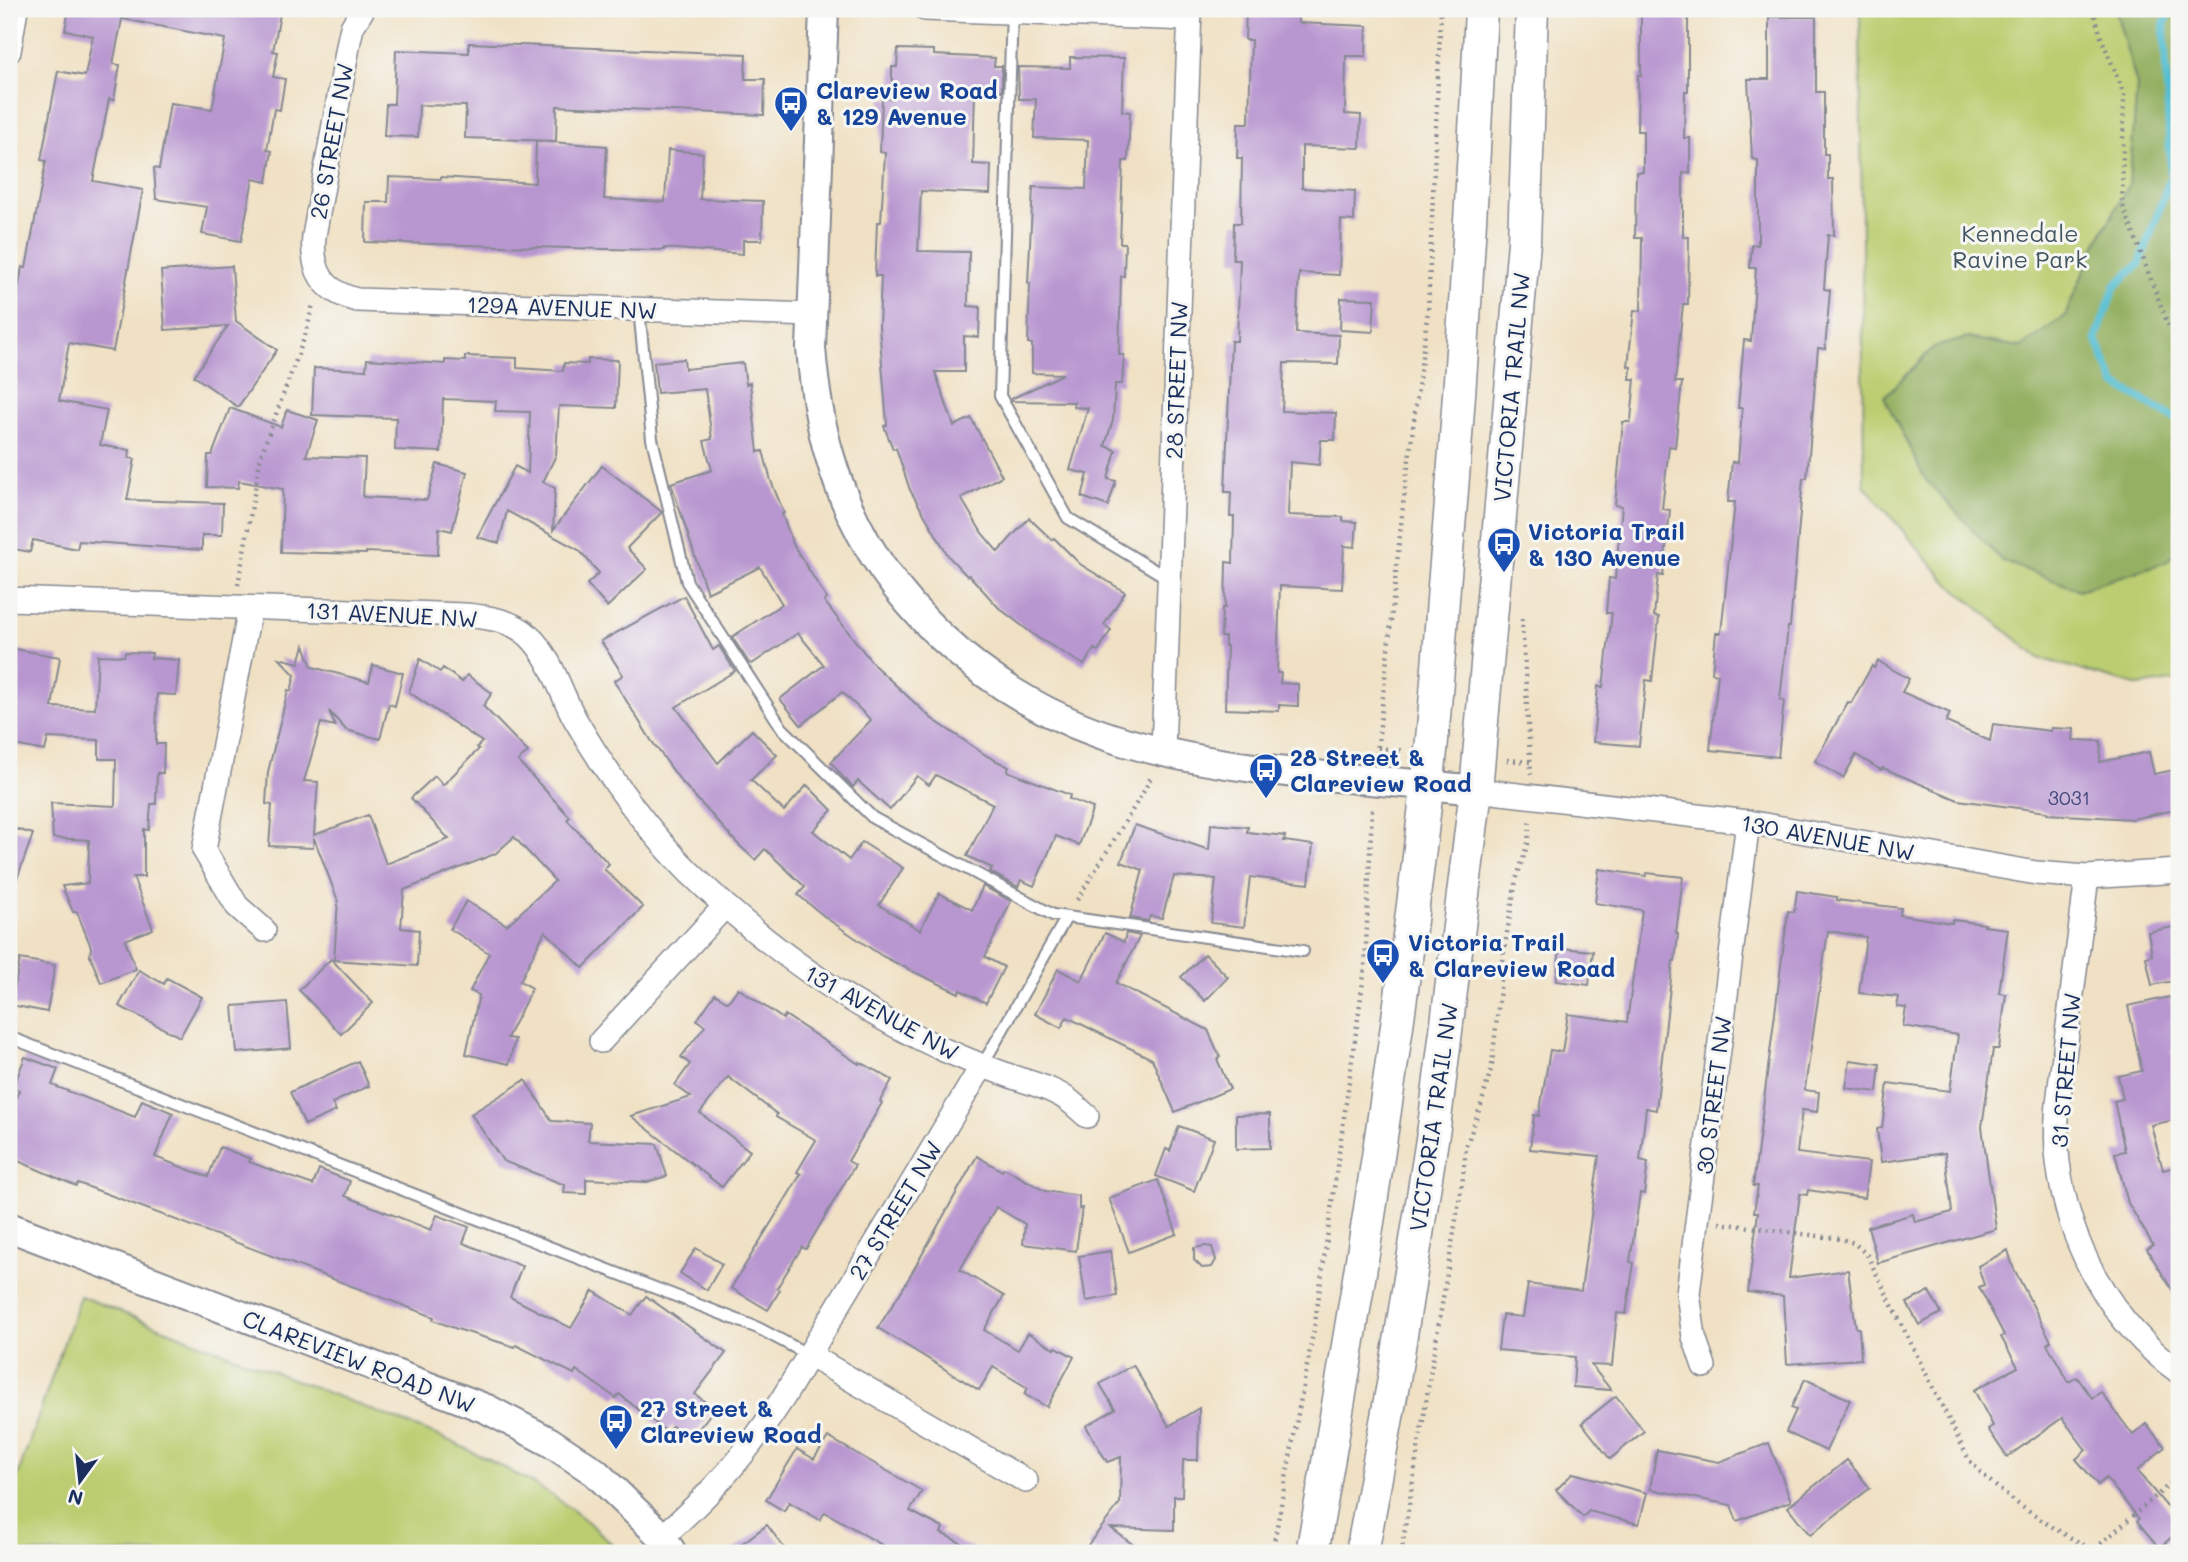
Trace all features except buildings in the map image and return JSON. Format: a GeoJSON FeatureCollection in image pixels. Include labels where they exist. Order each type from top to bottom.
{"type":"FeatureCollection","features":[{"type":"Feature","properties":{"kind":"main road","name":"VICTORIA TRAIL NW"},"geometry":{"type":"LineString","coordinates":[[1312,1553],[1345,1373],[1385,1121],[1428,785],[1460,391],[1481,9]]}},
{"type":"Feature","properties":{"kind":"main road","name":"VICTORIA TRAIL NW"},"geometry":{"type":"LineString","coordinates":[[1362,1553],[1394,1379],[1434,1128],[1476,790],[1524,242],[1532,9]]}},
{"type":"Feature","properties":{"kind":"street"},"geometry":{"type":"LineString","coordinates":[[9,51],[16,9]]}},
{"type":"Feature","properties":{"kind":"street","name":"26 STREET NW"},"geometry":{"type":"LineString","coordinates":[[320,276],[315,264],[314,236],[352,27],[363,9]]}},
{"type":"Feature","properties":{"kind":"street"},"geometry":{"type":"LineString","coordinates":[[824,9],[811,348],[814,385],[830,459],[860,529],[901,593],[955,650],[1018,696],[1088,729],[1163,751],[1220,763],[1476,790]]}},
{"type":"Feature","properties":{"kind":"street"},"geometry":{"type":"LineString","coordinates":[[925,9],[1189,14]]}},
{"type":"Feature","properties":{"kind":"street","name":"28 STREET NW"},"geometry":{"type":"LineString","coordinates":[[1163,751],[1189,14]]}},
{"type":"Feature","properties":{"kind":"street","name":"129A AVENUE NW"},"geometry":{"type":"LineString","coordinates":[[320,276],[329,288],[341,296],[357,300],[812,315]]}},
{"type":"Feature","properties":{"kind":"street","name":"131 AVENUE NW"},"geometry":{"type":"LineString","coordinates":[[9,599],[465,615],[499,620],[516,627],[540,648],[564,699],[620,790],[678,859],[724,906],[783,954],[849,998],[913,1035],[982,1066],[1049,1089],[1067,1099],[1087,1116]]}},
{"type":"Feature","properties":{"kind":"street"},"geometry":{"type":"LineString","coordinates":[[242,608],[204,850],[237,906],[264,930]]}},
{"type":"Feature","properties":{"kind":"street","name":"130 AVENUE NW"},"geometry":{"type":"LineString","coordinates":[[1476,790],[1748,822],[2036,873],[2087,877],[2179,871]]}},
{"type":"Feature","properties":{"kind":"street","name":"30 STREET NW"},"geometry":{"type":"LineString","coordinates":[[1704,1366],[1694,1337],[1688,1293],[1748,822]]}},
{"type":"Feature","properties":{"kind":"street","name":"31 STREET NW"},"geometry":{"type":"LineString","coordinates":[[2087,877],[2058,1102],[2057,1160],[2063,1194],[2071,1225],[2086,1262],[2106,1297],[2136,1333],[2179,1372]]}},
{"type":"Feature","properties":{"kind":"street"},"geometry":{"type":"LineString","coordinates":[[601,1041],[724,906]]}},
{"type":"Feature","properties":{"kind":"street","name":"27 STREET NW"},"geometry":{"type":"LineString","coordinates":[[667,1545],[700,1504],[732,1471],[764,1428],[982,1066]]}},
{"type":"Feature","properties":{"kind":"street","name":"CLAREVIEW ROAD NW"},"geometry":{"type":"LineString","coordinates":[[9,1227],[508,1419],[550,1442],[595,1472],[667,1545]]}},
{"type":"Feature","properties":{"kind":"street"},"geometry":{"type":"LineString","coordinates":[[809,1355],[1026,1481]]}},
{"type":"Feature","properties":{"kind":"lane"},"geometry":{"type":"LineString","coordinates":[[1012,10],[1000,396],[1068,518],[1169,579]]}},
{"type":"Feature","properties":{"kind":"lane"},"geometry":{"type":"LineString","coordinates":[[639,309],[652,439],[687,582],[782,729],[873,818],[1054,915],[1303,951]]}},
{"type":"Feature","properties":{"kind":"lane"},"geometry":{"type":"LineString","coordinates":[[982,1066],[1066,918]]}},
{"type":"Feature","properties":{"kind":"lane"},"geometry":{"type":"LineString","coordinates":[[9,1037],[758,1328],[809,1355]]}},
{"type":"Feature","properties":{"kind":"path"},"geometry":{"type":"LineString","coordinates":[[2093,9],[2124,94],[2122,203],[2169,326],[2179,339]]}},
{"type":"Feature","properties":{"kind":"path"},"geometry":{"type":"LineString","coordinates":[[242,608],[261,455],[306,333],[320,276]]}},
{"type":"Feature","properties":{"kind":"path"},"geometry":{"type":"LineString","coordinates":[[1401,1553],[1429,1395],[1463,1177],[1465,1147],[1492,1065],[1503,962],[1516,880],[1528,843],[1532,796],[1522,616],[1514,616]]}},
{"type":"Feature","properties":{"kind":"path"},"geometry":{"type":"LineString","coordinates":[[1066,918],[1144,791],[1163,751]]}},
{"type":"Feature","properties":{"kind":"path"},"geometry":{"type":"LineString","coordinates":[[1697,1220],[1841,1239],[1860,1247],[1867,1255],[1969,1460],[1987,1481],[2010,1500],[2091,1551],[2100,1553]]}},
{"type":"Feature","properties":{"kind":"path"},"geometry":{"type":"LineString","coordinates":[[2091,1551],[2179,1475]]}},
{"type":"Feature","properties":{"kind":"green space","name":"Kennedale Ravine Park"},"geometry":{"type":"Polygon","coordinates":[[[1860,9],[2179,9],[2179,680],[2139,686],[2039,658],[1945,580],[1864,485],[1860,9]]]}},
{"type":"Feature","properties":{"kind":"green space"},"geometry":{"type":"Polygon","coordinates":[[[2115,9],[2179,9],[2179,550],[2166,562],[2079,590],[2002,561],[1925,479],[1884,397],[1934,347],[1968,338],[2021,347],[2065,316],[2092,252],[2129,185],[2137,85],[2115,9]]]}},
{"type":"Feature","properties":{"kind":"green space"},"geometry":{"type":"Polygon","coordinates":[[[80,1296],[465,1448],[559,1500],[581,1516],[620,1553],[9,1553],[9,1501],[80,1296]]]}},
{"type":"Feature","properties":{"kind":"waterway"},"geometry":{"type":"LineString","coordinates":[[2171,9],[2164,25],[2171,176],[2140,263],[2115,286],[2096,339],[2115,384],[2179,421]]}},
{"type":"Feature","properties":{"kind":"place","name":"Clareview Road & 129 Avenue"},"geometry":{"type":"Point","coordinates":[791,133]}},
{"type":"Feature","properties":{"kind":"place","name":"Victoria Trail & 130 Avenue"},"geometry":{"type":"Point","coordinates":[1504,574]}},
{"type":"Feature","properties":{"kind":"place","name":"28 Street & Clareview Road"},"geometry":{"type":"Point","coordinates":[1266,800]}},
{"type":"Feature","properties":{"kind":"place","name":"Victoria Trail & Clareview Road"},"geometry":{"type":"Point","coordinates":[1383,985]}},
{"type":"Feature","properties":{"kind":"place","name":"27 Street & Clareview Road"},"geometry":{"type":"Point","coordinates":[616,1451]}}]}
